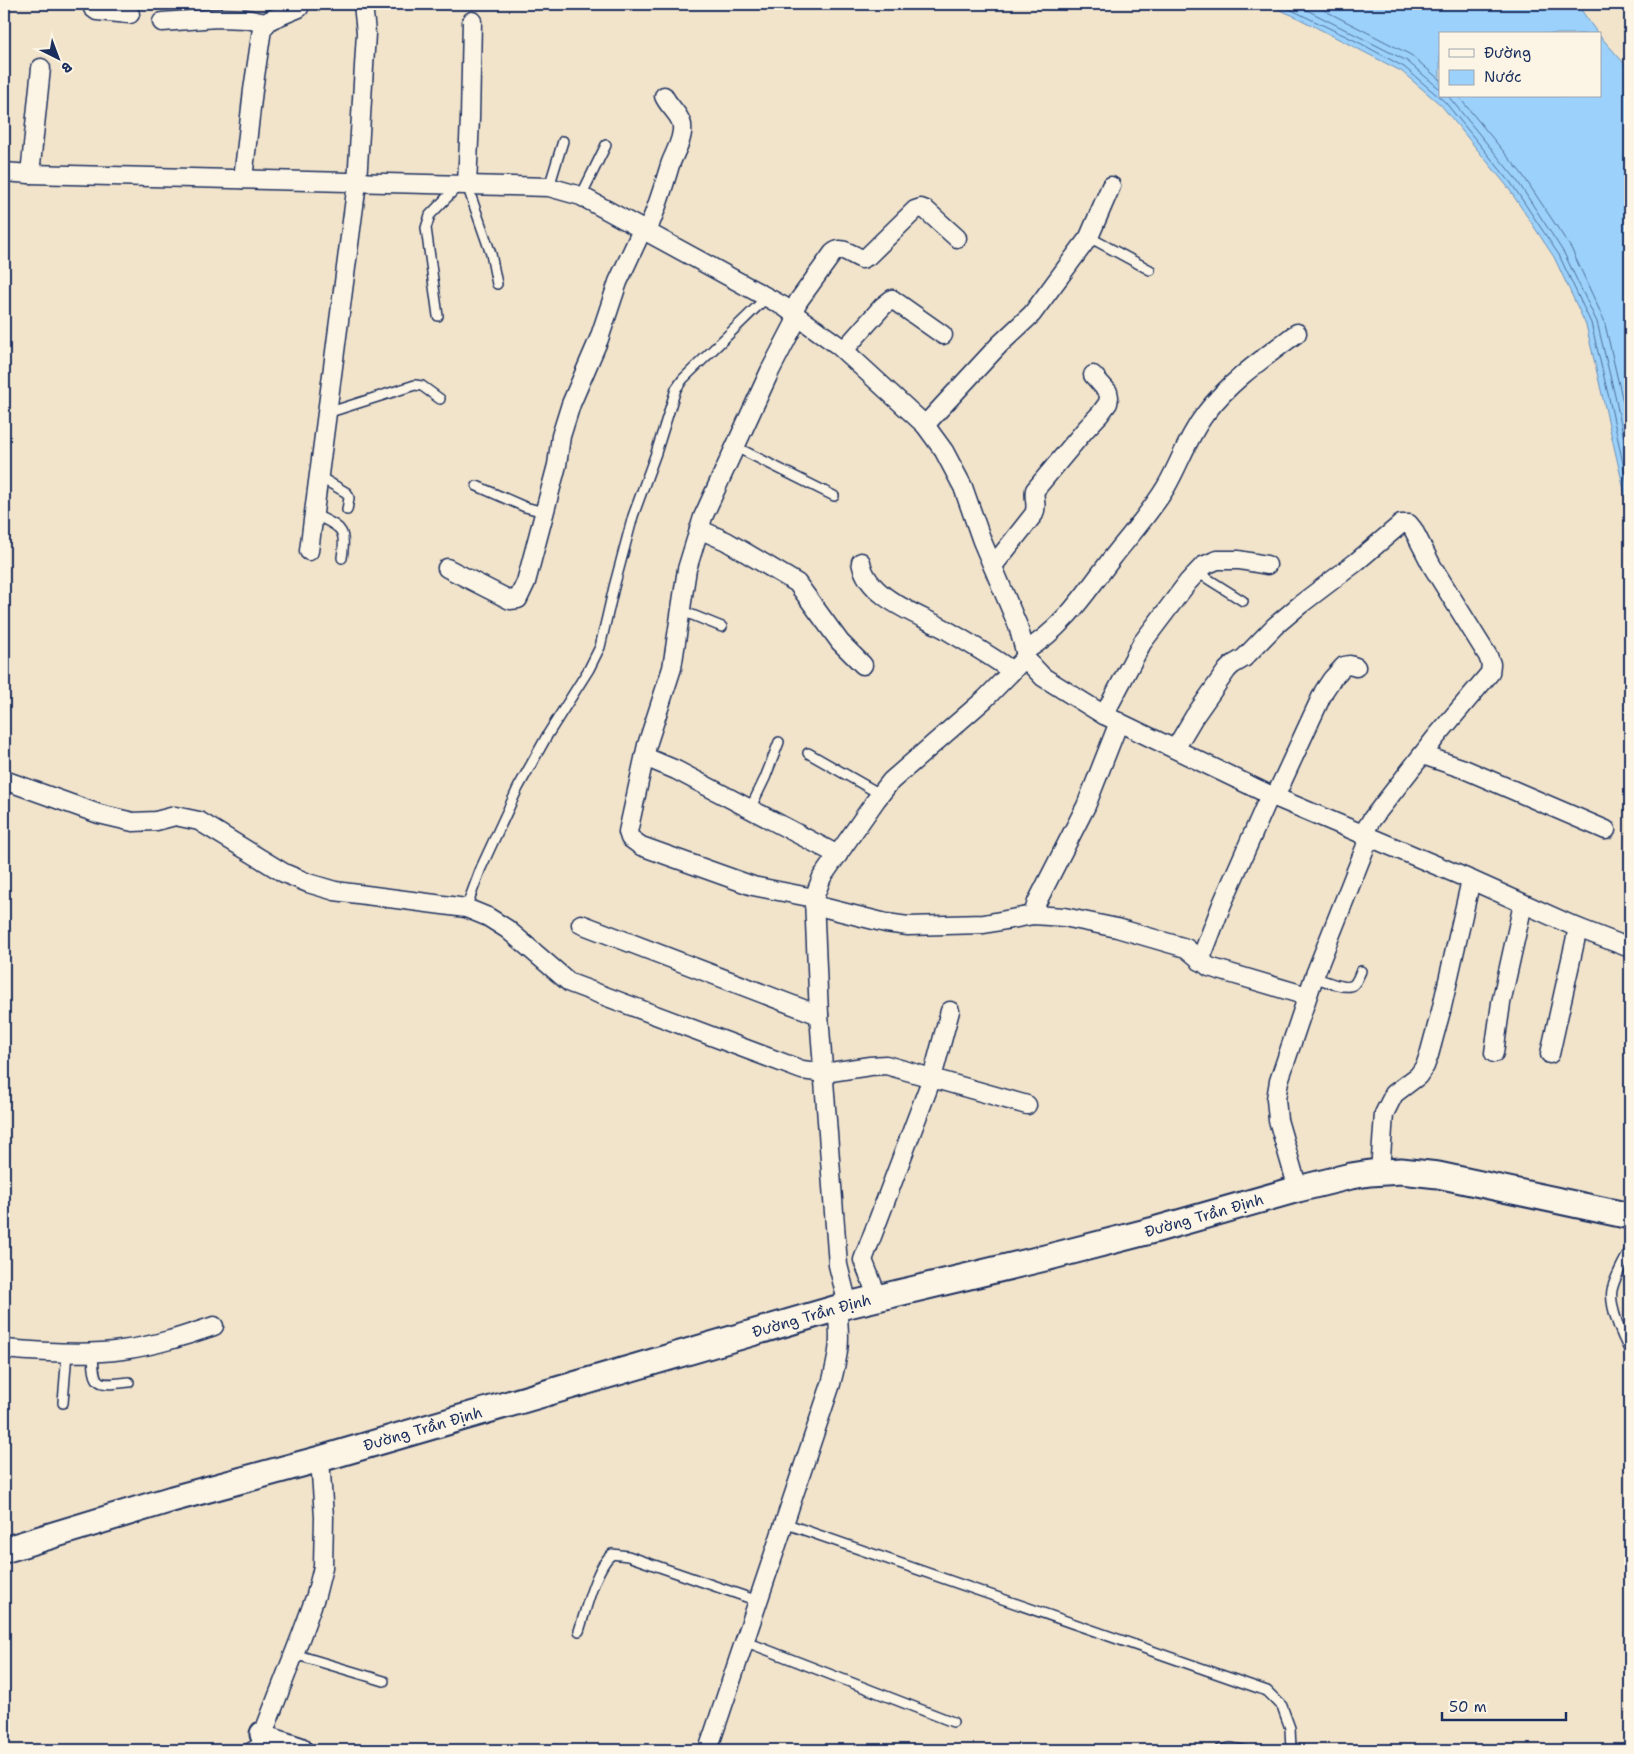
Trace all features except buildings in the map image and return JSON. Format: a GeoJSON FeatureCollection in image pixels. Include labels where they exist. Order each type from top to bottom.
{"type":"FeatureCollection","features":[{"type":"Feature","properties":{"kind":"main road","name":"Đường Trần Định"},"geometry":{"type":"LineString","coordinates":[[4,1550],[172,1499],[320,1459],[842,1307],[1154,1230],[1351,1176],[1380,1172],[1415,1172],[1438,1175],[1630,1216]]}},
{"type":"Feature","properties":{"kind":"main road"},"geometry":{"type":"LineString","coordinates":[[258,1741],[299,1750]]}},
{"type":"Feature","properties":{"kind":"street"},"geometry":{"type":"LineString","coordinates":[[94,4],[93,8],[97,11],[130,14]]}},
{"type":"Feature","properties":{"kind":"street"},"geometry":{"type":"LineString","coordinates":[[309,551],[357,182],[366,34],[363,4]]}},
{"type":"Feature","properties":{"kind":"street"},"geometry":{"type":"LineString","coordinates":[[243,179],[258,48],[262,29],[266,23],[299,8]]}},
{"type":"Feature","properties":{"kind":"street"},"geometry":{"type":"LineString","coordinates":[[162,22],[217,18],[246,19],[266,23]]}},
{"type":"Feature","properties":{"kind":"street"},"geometry":{"type":"LineString","coordinates":[[463,185],[470,118],[472,21]]}},
{"type":"Feature","properties":{"kind":"street"},"geometry":{"type":"LineString","coordinates":[[30,174],[41,68]]}},
{"type":"Feature","properties":{"kind":"street"},"geometry":{"type":"LineString","coordinates":[[447,568],[510,600],[518,599],[526,582],[557,465],[561,436],[571,404],[599,339],[618,282],[665,187],[670,164],[681,136],[680,118],[667,104],[664,96]]}},
{"type":"Feature","properties":{"kind":"street"},"geometry":{"type":"LineString","coordinates":[[4,172],[549,187],[581,196],[767,297],[795,315],[844,350],[926,425],[944,451],[963,487],[1018,626],[1025,654],[1042,677],[1111,718],[1273,796],[1471,880],[1578,928],[1630,948]]}},
{"type":"Feature","properties":{"kind":"street"},"geometry":{"type":"LineString","coordinates":[[926,425],[999,345],[1032,314],[1089,237],[1111,186]]}},
{"type":"Feature","properties":{"kind":"street"},"geometry":{"type":"LineString","coordinates":[[956,238],[926,210],[921,208],[915,210],[868,256],[862,259],[851,255],[842,248],[833,252],[799,300],[795,315],[736,447],[714,491],[699,529],[687,569],[672,668],[651,730],[628,827],[630,838],[641,846],[752,886],[886,923],[908,926],[984,924],[1033,915],[1064,916],[1117,928],[1186,948],[1209,967],[1307,996]]}},
{"type":"Feature","properties":{"kind":"street"},"geometry":{"type":"LineString","coordinates":[[844,350],[883,306],[892,299],[943,335]]}},
{"type":"Feature","properties":{"kind":"street"},"geometry":{"type":"LineString","coordinates":[[708,1750],[831,1384],[839,1354],[842,1307],[819,1015],[814,902],[822,877],[891,781],[985,699],[1012,671],[1025,654],[1049,634],[1080,602],[1104,568],[1157,501],[1176,469],[1195,428],[1216,401],[1253,366],[1297,333]]}},
{"type":"Feature","properties":{"kind":"street"},"geometry":{"type":"LineString","coordinates":[[993,566],[1034,514],[1036,509],[1035,490],[1108,403],[1108,392],[1093,375]]}},
{"type":"Feature","properties":{"kind":"street"},"geometry":{"type":"LineString","coordinates":[[1175,749],[1194,717],[1227,670],[1244,658],[1275,626],[1300,604],[1355,563],[1400,524],[1409,524],[1413,529],[1432,566],[1492,664],[1490,673],[1372,819],[1307,996],[1279,1081],[1276,1099],[1278,1120],[1298,1189]]}},
{"type":"Feature","properties":{"kind":"street"},"geometry":{"type":"LineString","coordinates":[[699,529],[726,541],[797,583],[840,642],[863,665]]}},
{"type":"Feature","properties":{"kind":"street"},"geometry":{"type":"LineString","coordinates":[[1033,915],[1037,902],[1086,806],[1111,718],[1142,643],[1197,572],[1210,562],[1217,560],[1239,560],[1267,565]]}},
{"type":"Feature","properties":{"kind":"street"},"geometry":{"type":"LineString","coordinates":[[861,562],[862,572],[871,584],[887,598],[992,656],[1012,671]]}},
{"type":"Feature","properties":{"kind":"street"},"geometry":{"type":"LineString","coordinates":[[1200,961],[1230,886],[1328,685],[1344,666],[1356,667]]}},
{"type":"Feature","properties":{"kind":"street"},"geometry":{"type":"LineString","coordinates":[[1423,755],[1464,770],[1606,830]]}},
{"type":"Feature","properties":{"kind":"street"},"geometry":{"type":"LineString","coordinates":[[645,757],[676,770],[838,855]]}},
{"type":"Feature","properties":{"kind":"street"},"geometry":{"type":"LineString","coordinates":[[4,780],[99,814],[133,822],[156,821],[175,816],[199,821],[284,873],[335,891],[466,908],[488,917],[507,929],[570,983],[802,1070],[824,1073],[886,1065],[1027,1105]]}},
{"type":"Feature","properties":{"kind":"street"},"geometry":{"type":"LineString","coordinates":[[1380,1172],[1384,1114],[1394,1094],[1418,1076],[1425,1066],[1442,1011],[1471,880]]}},
{"type":"Feature","properties":{"kind":"street"},"geometry":{"type":"LineString","coordinates":[[1494,1053],[1500,1003],[1524,904]]}},
{"type":"Feature","properties":{"kind":"street"},"geometry":{"type":"LineString","coordinates":[[581,924],[819,1015]]}},
{"type":"Feature","properties":{"kind":"street"},"geometry":{"type":"LineString","coordinates":[[1550,1054],[1578,928]]}},
{"type":"Feature","properties":{"kind":"street"},"geometry":{"type":"LineString","coordinates":[[878,1298],[863,1260],[932,1078],[950,1011]]}},
{"type":"Feature","properties":{"kind":"street"},"geometry":{"type":"LineString","coordinates":[[4,1349],[67,1352],[120,1351],[185,1336],[214,1326]]}},
{"type":"Feature","properties":{"kind":"street"},"geometry":{"type":"LineString","coordinates":[[258,1741],[294,1654],[316,1595],[323,1568],[324,1517],[320,1459]]}},
{"type":"Feature","properties":{"kind":"lane"},"geometry":{"type":"LineString","coordinates":[[549,187],[564,141]]}},
{"type":"Feature","properties":{"kind":"lane"},"geometry":{"type":"LineString","coordinates":[[581,196],[606,145]]}},
{"type":"Feature","properties":{"kind":"lane"},"geometry":{"type":"LineString","coordinates":[[438,316],[426,228],[430,215],[463,185],[491,254],[497,284]]}},
{"type":"Feature","properties":{"kind":"lane"},"geometry":{"type":"LineString","coordinates":[[1089,237],[1150,270]]}},
{"type":"Feature","properties":{"kind":"lane"},"geometry":{"type":"LineString","coordinates":[[466,908],[481,868],[518,788],[548,734],[589,669],[600,647],[633,516],[676,389],[683,379],[767,297]]}},
{"type":"Feature","properties":{"kind":"lane"},"geometry":{"type":"LineString","coordinates":[[327,413],[415,385],[422,386],[440,399]]}},
{"type":"Feature","properties":{"kind":"lane"},"geometry":{"type":"LineString","coordinates":[[736,447],[834,496]]}},
{"type":"Feature","properties":{"kind":"lane"},"geometry":{"type":"LineString","coordinates":[[318,476],[347,493],[349,498],[347,510]]}},
{"type":"Feature","properties":{"kind":"lane"},"geometry":{"type":"LineString","coordinates":[[477,486],[525,508],[544,512]]}},
{"type":"Feature","properties":{"kind":"lane"},"geometry":{"type":"LineString","coordinates":[[314,514],[341,530],[345,540],[342,558]]}},
{"type":"Feature","properties":{"kind":"lane"},"geometry":{"type":"LineString","coordinates":[[1197,572],[1243,601]]}},
{"type":"Feature","properties":{"kind":"lane"},"geometry":{"type":"LineString","coordinates":[[680,610],[722,627]]}},
{"type":"Feature","properties":{"kind":"lane"},"geometry":{"type":"LineString","coordinates":[[750,809],[779,742]]}},
{"type":"Feature","properties":{"kind":"lane"},"geometry":{"type":"LineString","coordinates":[[808,753],[880,794]]}},
{"type":"Feature","properties":{"kind":"lane"},"geometry":{"type":"LineString","coordinates":[[1314,977],[1346,987],[1352,986],[1356,982],[1361,971]]}},
{"type":"Feature","properties":{"kind":"lane"},"geometry":{"type":"LineString","coordinates":[[1630,1250],[1612,1291],[1616,1317],[1623,1339],[1630,1351]]}},
{"type":"Feature","properties":{"kind":"lane"},"geometry":{"type":"LineString","coordinates":[[63,1403],[67,1352]]}},
{"type":"Feature","properties":{"kind":"lane"},"geometry":{"type":"LineString","coordinates":[[93,1352],[94,1373],[97,1381],[111,1384],[130,1382]]}},
{"type":"Feature","properties":{"kind":"lane"},"geometry":{"type":"LineString","coordinates":[[784,1523],[1267,1691],[1282,1706],[1290,1728],[1291,1750]]}},
{"type":"Feature","properties":{"kind":"lane"},"geometry":{"type":"LineString","coordinates":[[579,1631],[597,1578],[612,1554],[628,1556],[758,1602]]}},
{"type":"Feature","properties":{"kind":"lane"},"geometry":{"type":"LineString","coordinates":[[744,1641],[952,1722]]}},
{"type":"Feature","properties":{"kind":"lane"},"geometry":{"type":"LineString","coordinates":[[294,1654],[384,1681]]}},
{"type":"Feature","properties":{"kind":"lane"},"geometry":{"type":"LineString","coordinates":[[1220,1750],[1231,1748],[1242,1750]]}},
{"type":"Feature","properties":{"kind":"water"},"geometry":{"type":"Polygon","coordinates":[[[1266,4],[1577,4],[1597,32],[1439,32],[1439,98],[1602,98],[1602,38],[1630,70],[1630,516],[1586,325],[1554,257],[1507,186],[1441,105],[1401,71],[1294,16],[1266,4]]]}}]}
